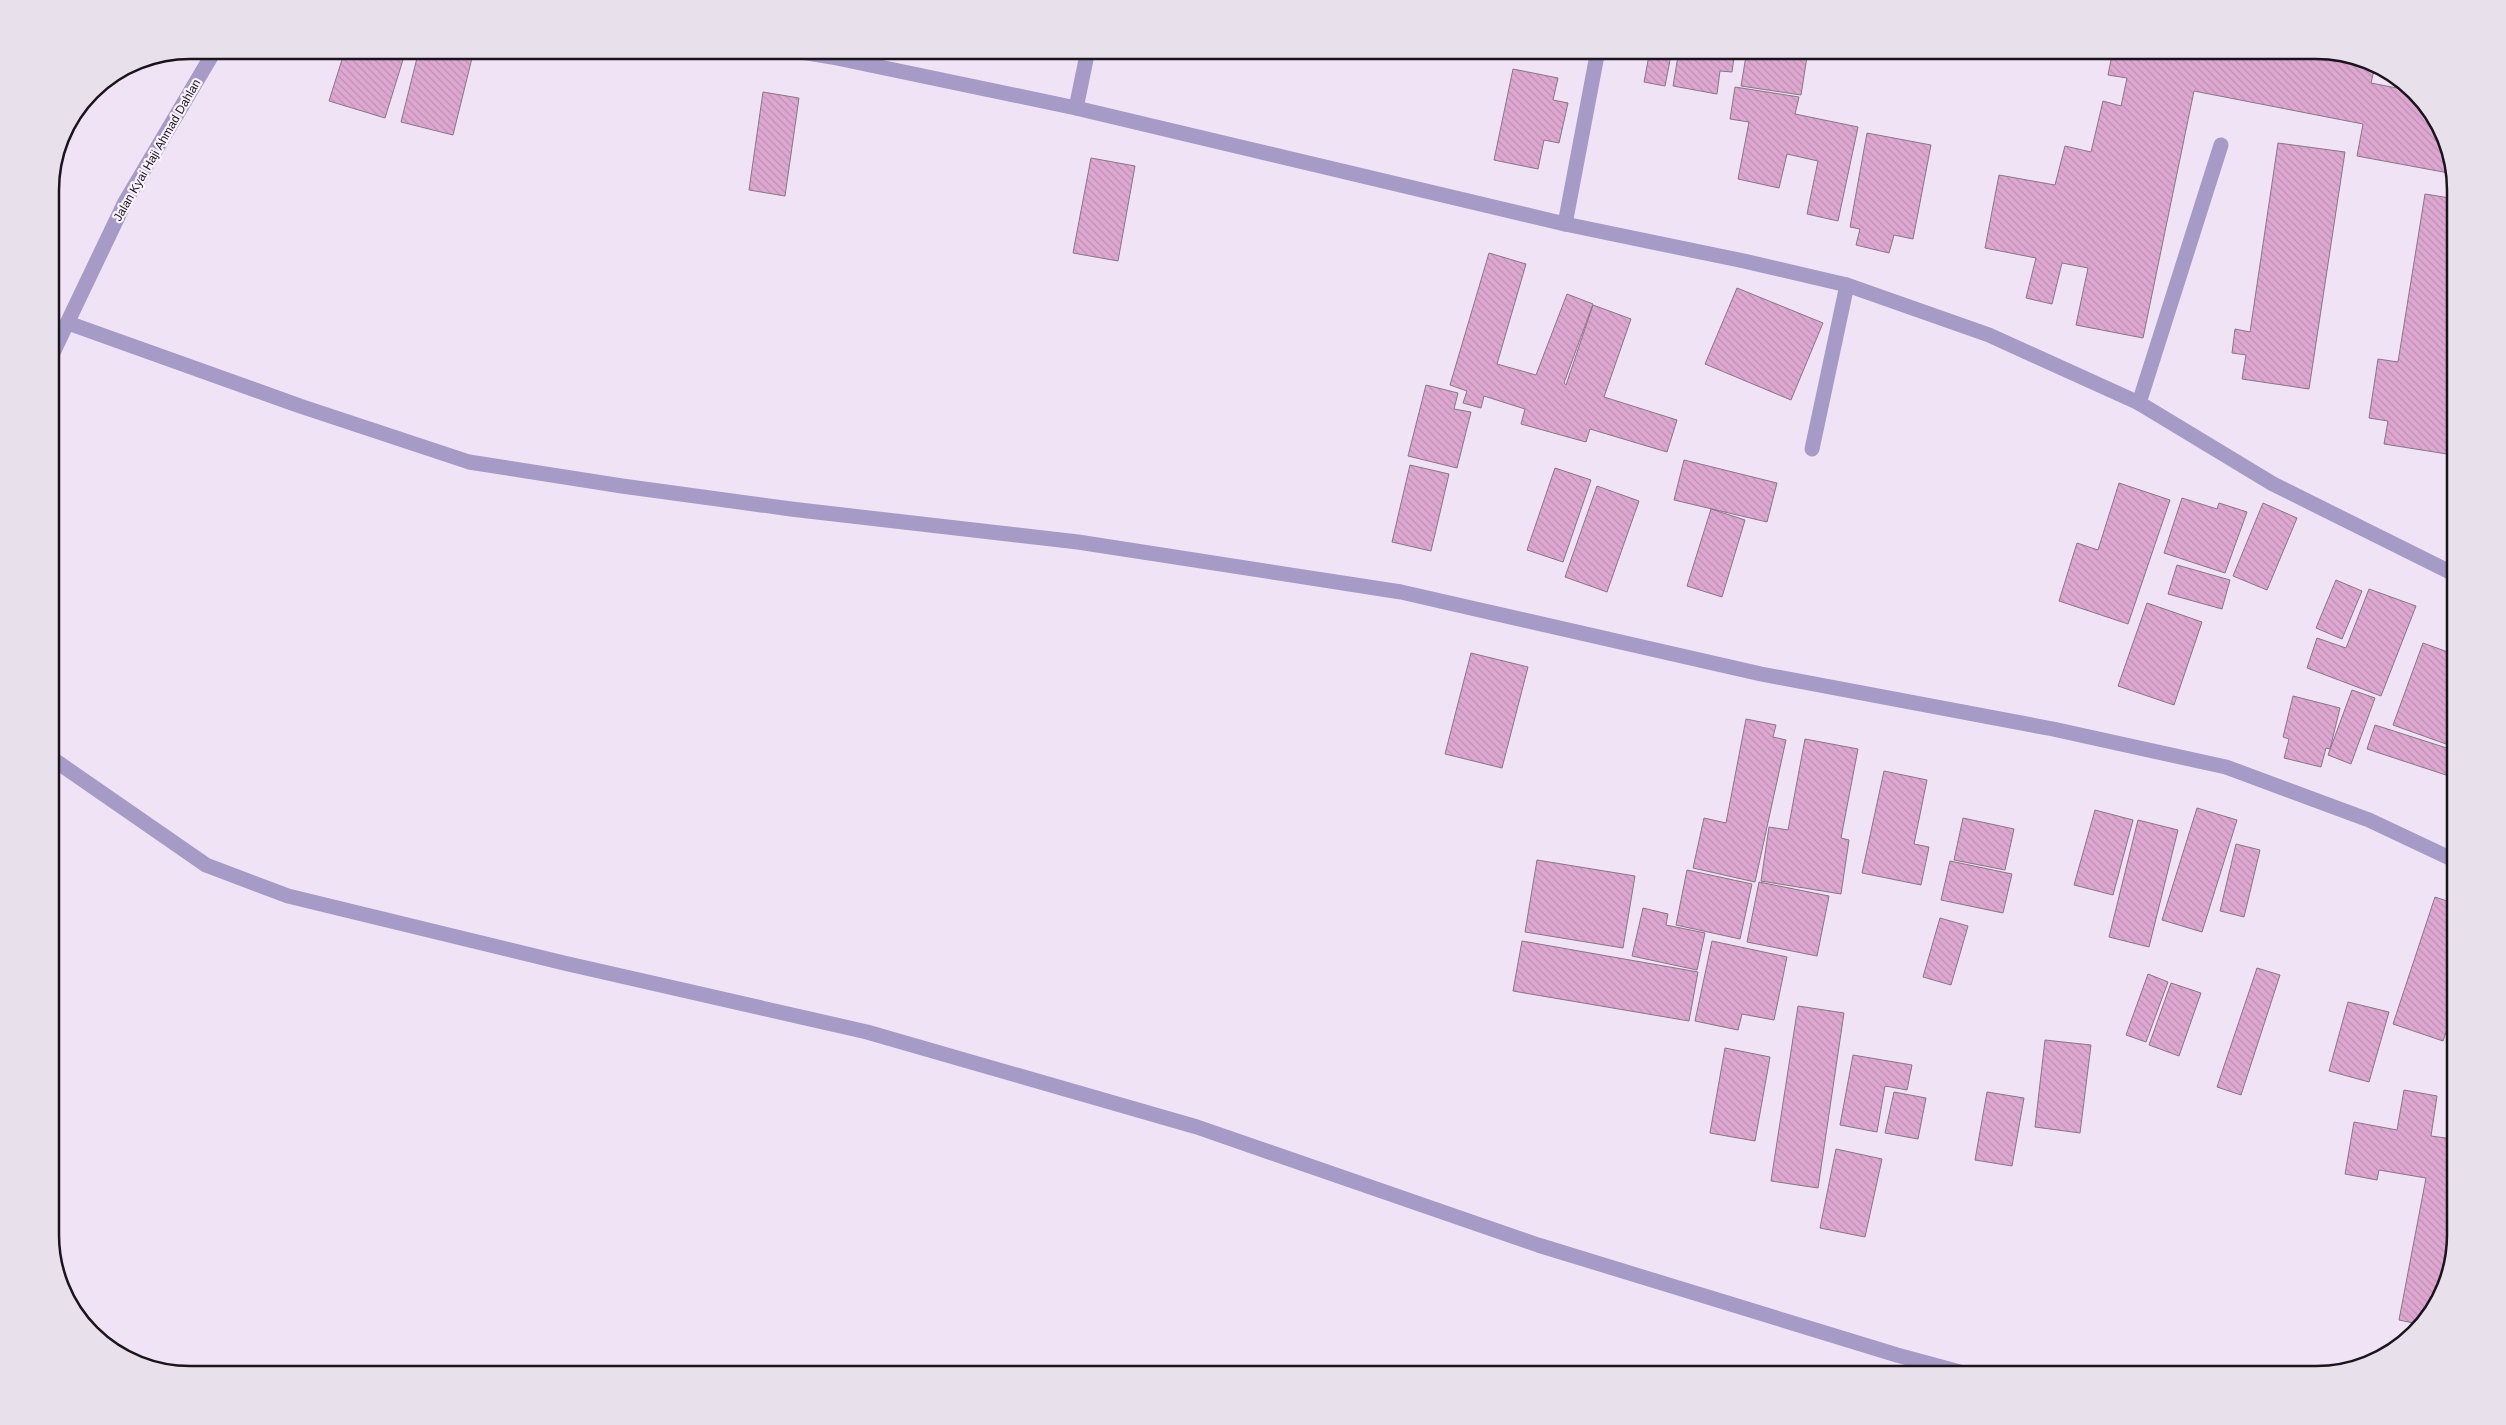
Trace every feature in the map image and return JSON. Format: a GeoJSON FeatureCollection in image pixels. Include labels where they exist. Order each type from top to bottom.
{"type":"FeatureCollection","features":[{"type":"Feature","properties":{"kind":"street","name":"Jalan Kyai Haji Ahmad Dahlan"},"geometry":{"type":"LineString","coordinates":[[59,341],[125,202],[210,59]]}},
{"type":"Feature","properties":{"kind":"street"},"geometry":{"type":"LineString","coordinates":[[842,59],[1076,108],[1565,224],[1847,284],[1989,335],[2139,403],[2273,484],[2447,571]]}},
{"type":"Feature","properties":{"kind":"street"},"geometry":{"type":"LineString","coordinates":[[1076,108],[1086,59]]}},
{"type":"Feature","properties":{"kind":"street"},"geometry":{"type":"LineString","coordinates":[[1565,224],[1596,59]]}},
{"type":"Feature","properties":{"kind":"street"},"geometry":{"type":"LineString","coordinates":[[2139,403],[2221,145]]}},
{"type":"Feature","properties":{"kind":"street"},"geometry":{"type":"LineString","coordinates":[[1812,449],[1847,284]]}},
{"type":"Feature","properties":{"kind":"street"},"geometry":{"type":"LineString","coordinates":[[68,323],[300,406],[469,462],[612,485],[791,509],[1078,542],[1402,592],[1761,674],[2053,729],[2226,767],[2369,820],[2447,857]]}},
{"type":"Feature","properties":{"kind":"street"},"geometry":{"type":"LineString","coordinates":[[59,763],[206,865],[288,896],[564,963],[868,1032],[1197,1127],[1538,1245],[1897,1356],[1936,1366]]}},
{"type":"Feature","properties":{"kind":"building"},"geometry":{"type":"Polygon","coordinates":[[[342,59],[403,59],[385,118],[329,101],[342,59]]]}},
{"type":"Feature","properties":{"kind":"building"},"geometry":{"type":"Polygon","coordinates":[[[417,59],[472,59],[453,135],[401,122],[417,59]]]}},
{"type":"Feature","properties":{"kind":"building"},"geometry":{"type":"Polygon","coordinates":[[[1648,59],[1670,59],[1665,86],[1644,82],[1648,59]]]}},
{"type":"Feature","properties":{"kind":"building"},"geometry":{"type":"Polygon","coordinates":[[[1678,59],[1734,59],[1732,72],[1720,71],[1717,94],[1673,86],[1678,59]]]}},
{"type":"Feature","properties":{"kind":"building"},"geometry":{"type":"Polygon","coordinates":[[[1746,59],[1807,59],[1801,95],[1741,86],[1746,59]]]}},
{"type":"Feature","properties":{"kind":"building"},"geometry":{"type":"Polygon","coordinates":[[[2111,59],[2316,59],[2350,63],[2374,72],[2371,83],[2399,88],[2409,97],[2430,124],[2443,156],[2446,173],[2357,156],[2363,124],[2194,91],[2143,338],[2076,325],[2088,268],[2062,263],[2052,304],[2026,298],[2036,258],[1985,248],[1999,175],[2055,185],[2065,146],[2091,152],[2103,101],[2121,106],[2127,78],[2108,75],[2111,59]]]}},
{"type":"Feature","properties":{"kind":"building"},"geometry":{"type":"Polygon","coordinates":[[[1513,69],[1558,78],[1553,100],[1568,103],[1559,143],[1544,140],[1538,169],[1494,160],[1513,69]]]}},
{"type":"Feature","properties":{"kind":"building"},"geometry":{"type":"Polygon","coordinates":[[[1735,87],[1799,97],[1795,114],[1858,127],[1838,221],[1807,214],[1818,161],[1787,154],[1779,188],[1738,179],[1749,122],[1730,119],[1735,87]]]}},
{"type":"Feature","properties":{"kind":"building"},"geometry":{"type":"Polygon","coordinates":[[[763,92],[799,98],[785,196],[749,190],[763,92]]]}},
{"type":"Feature","properties":{"kind":"building"},"geometry":{"type":"Polygon","coordinates":[[[1867,133],[1931,145],[1913,239],[1894,235],[1889,253],[1856,245],[1860,229],[1850,227],[1867,133]]]}},
{"type":"Feature","properties":{"kind":"building"},"geometry":{"type":"Polygon","coordinates":[[[2278,143],[2345,152],[2309,389],[2242,379],[2246,355],[2232,353],[2235,329],[2250,332],[2278,143]]]}},
{"type":"Feature","properties":{"kind":"building"},"geometry":{"type":"Polygon","coordinates":[[[1091,158],[1135,166],[1118,261],[1073,253],[1091,158]]]}},
{"type":"Feature","properties":{"kind":"building"},"geometry":{"type":"Polygon","coordinates":[[[2425,194],[2447,198],[2447,454],[2384,444],[2388,421],[2369,418],[2378,359],[2398,362],[2425,194]]]}},
{"type":"Feature","properties":{"kind":"building"},"geometry":{"type":"Polygon","coordinates":[[[1489,253],[1526,264],[1497,364],[1536,375],[1567,294],[1593,304],[1564,383],[1566,385],[1593,305],[1631,319],[1604,397],[1677,420],[1667,452],[1590,429],[1586,442],[1521,424],[1525,409],[1484,396],[1481,408],[1463,403],[1467,391],[1450,385],[1489,253]]]}},
{"type":"Feature","properties":{"kind":"building"},"geometry":{"type":"Polygon","coordinates":[[[1737,288],[1823,323],[1791,400],[1705,364],[1737,288]]]}},
{"type":"Feature","properties":{"kind":"building"},"geometry":{"type":"Polygon","coordinates":[[[1426,385],[1458,393],[1454,409],[1471,412],[1457,468],[1408,456],[1426,385]]]}},
{"type":"Feature","properties":{"kind":"building"},"geometry":{"type":"Polygon","coordinates":[[[1684,460],[1777,483],[1767,522],[1674,500],[1684,460]]]}},
{"type":"Feature","properties":{"kind":"building"},"geometry":{"type":"Polygon","coordinates":[[[1410,465],[1449,474],[1431,551],[1392,542],[1410,465]]]}},
{"type":"Feature","properties":{"kind":"building"},"geometry":{"type":"Polygon","coordinates":[[[1555,468],[1591,480],[1563,562],[1527,550],[1555,468]]]}},
{"type":"Feature","properties":{"kind":"building"},"geometry":{"type":"Polygon","coordinates":[[[2119,483],[2170,500],[2128,624],[2059,601],[2077,543],[2098,550],[2119,483]]]}},
{"type":"Feature","properties":{"kind":"building"},"geometry":{"type":"Polygon","coordinates":[[[1597,486],[1639,501],[1607,592],[1565,577],[1597,486]]]}},
{"type":"Feature","properties":{"kind":"building"},"geometry":{"type":"Polygon","coordinates":[[[2182,498],[2217,509],[2219,503],[2247,512],[2225,573],[2164,553],[2182,498]]]}},
{"type":"Feature","properties":{"kind":"building"},"geometry":{"type":"Polygon","coordinates":[[[2263,503],[2297,518],[2267,590],[2233,576],[2263,503]]]}},
{"type":"Feature","properties":{"kind":"building"},"geometry":{"type":"Polygon","coordinates":[[[1711,509],[1745,520],[1722,597],[1687,586],[1711,509]]]}},
{"type":"Feature","properties":{"kind":"building"},"geometry":{"type":"Polygon","coordinates":[[[2177,565],[2230,580],[2222,609],[2168,594],[2177,565]]]}},
{"type":"Feature","properties":{"kind":"building"},"geometry":{"type":"Polygon","coordinates":[[[2336,580],[2362,591],[2342,639],[2316,628],[2336,580]]]}},
{"type":"Feature","properties":{"kind":"building"},"geometry":{"type":"Polygon","coordinates":[[[2369,589],[2416,606],[2381,696],[2307,668],[2317,638],[2346,648],[2369,589]]]}},
{"type":"Feature","properties":{"kind":"building"},"geometry":{"type":"Polygon","coordinates":[[[2147,603],[2202,622],[2174,705],[2118,686],[2147,603]]]}},
{"type":"Feature","properties":{"kind":"building"},"geometry":{"type":"Polygon","coordinates":[[[2423,643],[2447,652],[2446,744],[2393,725],[2423,643]]]}},
{"type":"Feature","properties":{"kind":"building"},"geometry":{"type":"Polygon","coordinates":[[[1471,653],[1528,667],[1502,768],[1445,754],[1471,653]]]}},
{"type":"Feature","properties":{"kind":"building"},"geometry":{"type":"Polygon","coordinates":[[[2352,690],[2375,698],[2351,764],[2328,755],[2352,690]]]}},
{"type":"Feature","properties":{"kind":"building"},"geometry":{"type":"Polygon","coordinates":[[[2293,696],[2340,708],[2330,749],[2326,748],[2321,767],[2284,758],[2289,739],[2283,737],[2293,696]]]}},
{"type":"Feature","properties":{"kind":"building"},"geometry":{"type":"Polygon","coordinates":[[[1746,719],[1776,725],[1773,737],[1786,740],[1755,882],[1693,868],[1704,818],[1726,823],[1746,719]]]}},
{"type":"Feature","properties":{"kind":"building"},"geometry":{"type":"Polygon","coordinates":[[[2375,725],[2447,748],[2447,775],[2367,749],[2375,725]]]}},
{"type":"Feature","properties":{"kind":"building"},"geometry":{"type":"Polygon","coordinates":[[[1805,739],[1858,749],[1841,838],[1849,840],[1841,894],[1761,881],[1769,827],[1788,830],[1805,739]]]}},
{"type":"Feature","properties":{"kind":"building"},"geometry":{"type":"Polygon","coordinates":[[[1884,771],[1927,780],[1914,844],[1929,847],[1921,885],[1862,873],[1884,771]]]}},
{"type":"Feature","properties":{"kind":"building"},"geometry":{"type":"Polygon","coordinates":[[[2197,808],[2237,820],[2202,932],[2162,920],[2197,808]]]}},
{"type":"Feature","properties":{"kind":"building"},"geometry":{"type":"Polygon","coordinates":[[[2095,810],[2133,820],[2113,895],[2074,885],[2095,810]]]}},
{"type":"Feature","properties":{"kind":"building"},"geometry":{"type":"Polygon","coordinates":[[[1963,818],[2014,829],[2005,870],[1954,860],[1963,818]]]}},
{"type":"Feature","properties":{"kind":"building"},"geometry":{"type":"Polygon","coordinates":[[[2138,820],[2178,830],[2149,947],[2109,937],[2138,820]]]}},
{"type":"Feature","properties":{"kind":"building"},"geometry":{"type":"Polygon","coordinates":[[[2236,844],[2260,850],[2244,917],[2220,911],[2236,844]]]}},
{"type":"Feature","properties":{"kind":"building"},"geometry":{"type":"Polygon","coordinates":[[[1537,860],[1635,876],[1623,948],[1525,932],[1537,860]]]}},
{"type":"Feature","properties":{"kind":"building"},"geometry":{"type":"Polygon","coordinates":[[[1950,861],[2012,874],[2003,913],[1941,900],[1950,861]]]}},
{"type":"Feature","properties":{"kind":"building"},"geometry":{"type":"Polygon","coordinates":[[[1687,870],[1752,884],[1740,939],[1676,925],[1687,870]]]}},
{"type":"Feature","properties":{"kind":"building"},"geometry":{"type":"Polygon","coordinates":[[[1759,882],[1829,896],[1817,956],[1747,942],[1759,882]]]}},
{"type":"Feature","properties":{"kind":"building"},"geometry":{"type":"Polygon","coordinates":[[[2435,897],[2447,901],[2447,1029],[2443,1041],[2393,1024],[2435,897]]]}},
{"type":"Feature","properties":{"kind":"building"},"geometry":{"type":"Polygon","coordinates":[[[1643,908],[1668,914],[1666,925],[1705,933],[1697,970],[1632,956],[1643,908]]]}},
{"type":"Feature","properties":{"kind":"building"},"geometry":{"type":"Polygon","coordinates":[[[1940,918],[1968,926],[1951,985],[1923,977],[1940,918]]]}},
{"type":"Feature","properties":{"kind":"building"},"geometry":{"type":"Polygon","coordinates":[[[1522,941],[1698,972],[1689,1021],[1513,991],[1522,941]]]}},
{"type":"Feature","properties":{"kind":"building"},"geometry":{"type":"Polygon","coordinates":[[[1712,941],[1787,957],[1774,1020],[1742,1014],[1738,1030],[1695,1021],[1712,941]]]}},
{"type":"Feature","properties":{"kind":"building"},"geometry":{"type":"Polygon","coordinates":[[[2257,968],[2280,975],[2241,1095],[2217,1087],[2257,968]]]}},
{"type":"Feature","properties":{"kind":"building"},"geometry":{"type":"Polygon","coordinates":[[[2148,974],[2168,982],[2146,1042],[2126,1035],[2148,974]]]}},
{"type":"Feature","properties":{"kind":"building"},"geometry":{"type":"Polygon","coordinates":[[[2171,983],[2201,993],[2179,1056],[2149,1045],[2171,983]]]}},
{"type":"Feature","properties":{"kind":"building"},"geometry":{"type":"Polygon","coordinates":[[[2348,1002],[2389,1012],[2369,1082],[2329,1071],[2348,1002]]]}},
{"type":"Feature","properties":{"kind":"building"},"geometry":{"type":"Polygon","coordinates":[[[1798,1006],[1844,1013],[1818,1188],[1771,1181],[1798,1006]]]}},
{"type":"Feature","properties":{"kind":"building"},"geometry":{"type":"Polygon","coordinates":[[[2045,1040],[2091,1045],[2080,1133],[2035,1127],[2045,1040]]]}},
{"type":"Feature","properties":{"kind":"building"},"geometry":{"type":"Polygon","coordinates":[[[1725,1048],[1770,1057],[1755,1141],[1710,1133],[1725,1048]]]}},
{"type":"Feature","properties":{"kind":"building"},"geometry":{"type":"Polygon","coordinates":[[[1853,1055],[1912,1065],[1907,1090],[1885,1086],[1877,1132],[1840,1125],[1853,1055]]]}},
{"type":"Feature","properties":{"kind":"building"},"geometry":{"type":"Polygon","coordinates":[[[2404,1090],[2437,1096],[2431,1136],[2447,1138],[2446,1253],[2443,1269],[2430,1301],[2413,1323],[2399,1320],[2426,1178],[2379,1170],[2377,1180],[2345,1174],[2354,1122],[2397,1130],[2404,1090]]]}},
{"type":"Feature","properties":{"kind":"building"},"geometry":{"type":"Polygon","coordinates":[[[1894,1092],[1926,1098],[1918,1139],[1885,1133],[1894,1092]]]}},
{"type":"Feature","properties":{"kind":"building"},"geometry":{"type":"Polygon","coordinates":[[[1987,1092],[2024,1098],[2012,1166],[1975,1160],[1987,1092]]]}},
{"type":"Feature","properties":{"kind":"building"},"geometry":{"type":"Polygon","coordinates":[[[1836,1149],[1882,1159],[1865,1237],[1820,1228],[1836,1149]]]}}]}
